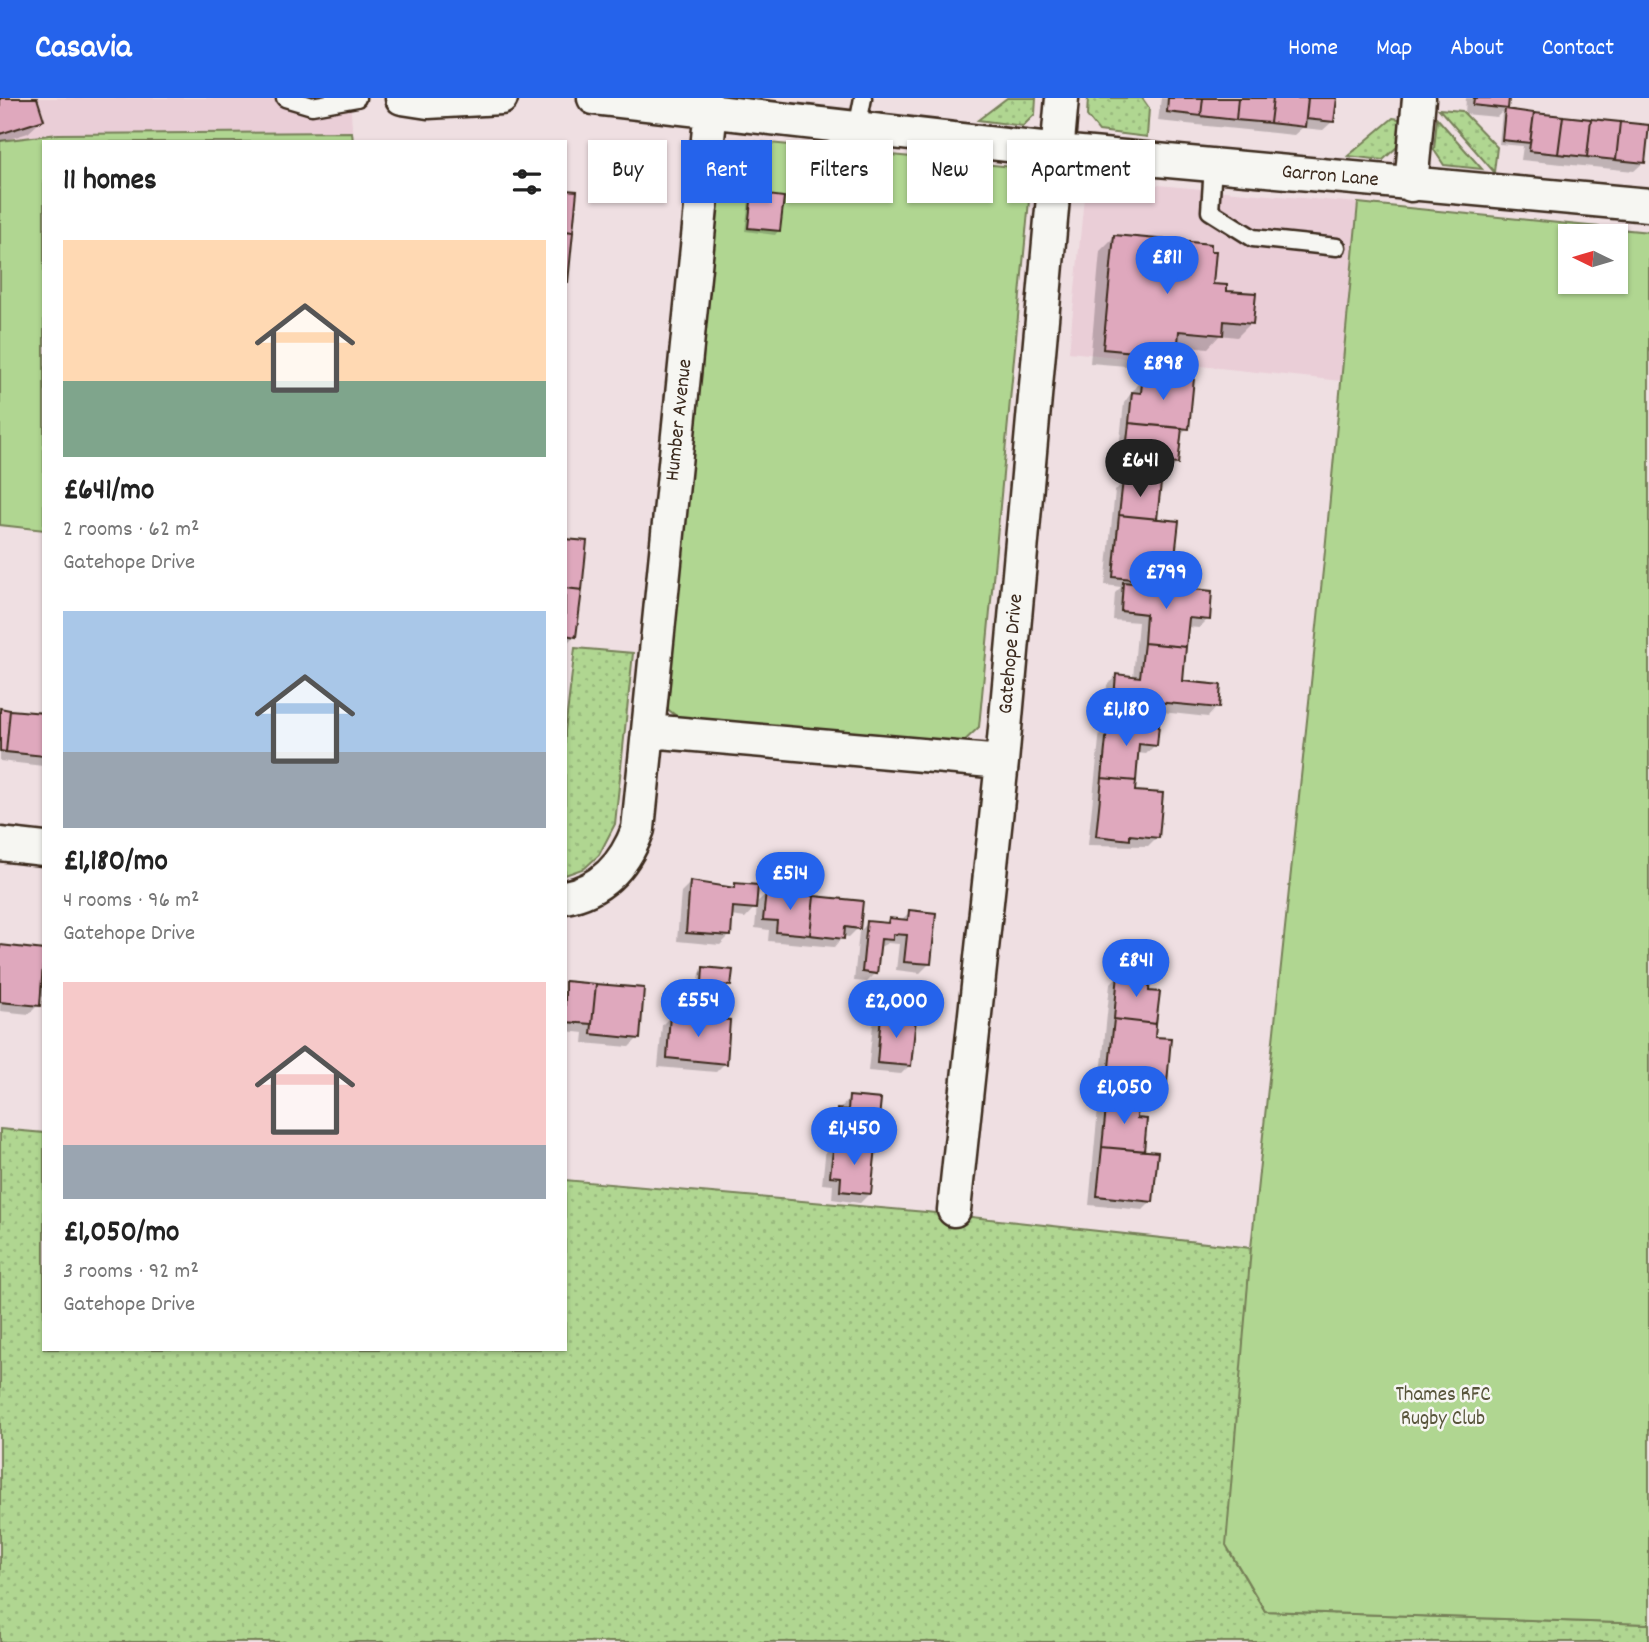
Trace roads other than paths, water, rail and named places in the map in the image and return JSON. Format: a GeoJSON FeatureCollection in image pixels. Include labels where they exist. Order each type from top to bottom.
{"type":"FeatureCollection","features":[{"type":"Feature","properties":{"kind":"street"},"geometry":{"type":"LineString","coordinates":[[402,98],[428,102],[501,98]]}},
{"type":"Feature","properties":{"kind":"street","name":"Garron Lane"},"geometry":{"type":"LineString","coordinates":[[594,98],[711,109],[1007,145]]}},
{"type":"Feature","properties":{"kind":"street","name":"Gatehope Drive"},"geometry":{"type":"LineString","coordinates":[[1060,140],[1062,98]]}},
{"type":"Feature","properties":{"kind":"street"},"geometry":{"type":"LineString","coordinates":[[1411,185],[1419,98]]}},
{"type":"Feature","properties":{"kind":"street","name":"Humber Avenue"},"geometry":{"type":"LineString","coordinates":[[567,896],[595,887],[614,873],[633,843],[638,829],[711,109]]}},
{"type":"Feature","properties":{"kind":"street","name":"Garron Lane"},"geometry":{"type":"LineString","coordinates":[[1155,160],[1649,205]]}},
{"type":"Feature","properties":{"kind":"street","name":"Gatehope Drive"},"geometry":{"type":"LineString","coordinates":[[954,1210],[1002,762],[1054,203]]}},
{"type":"Feature","properties":{"kind":"street"},"geometry":{"type":"LineString","coordinates":[[649,731],[1002,762]]}},
{"type":"Feature","properties":{"kind":"street"},"geometry":{"type":"LineString","coordinates":[[0,844],[42,849]]}},
{"type":"Feature","properties":{"kind":"lane"},"geometry":{"type":"LineString","coordinates":[[285,98],[312,106],[357,98]]}},
{"type":"Feature","properties":{"kind":"lane"},"geometry":{"type":"LineString","coordinates":[[858,129],[863,98]]}},
{"type":"Feature","properties":{"kind":"lane"},"geometry":{"type":"LineString","coordinates":[[1213,166],[1210,211],[1253,238],[1337,247]]}},
{"type":"Feature","properties":{"kind":"park label","name":"Thames RFC Rugby Club"},"geometry":{"type":"Point","coordinates":[1443,1408]}}]}
